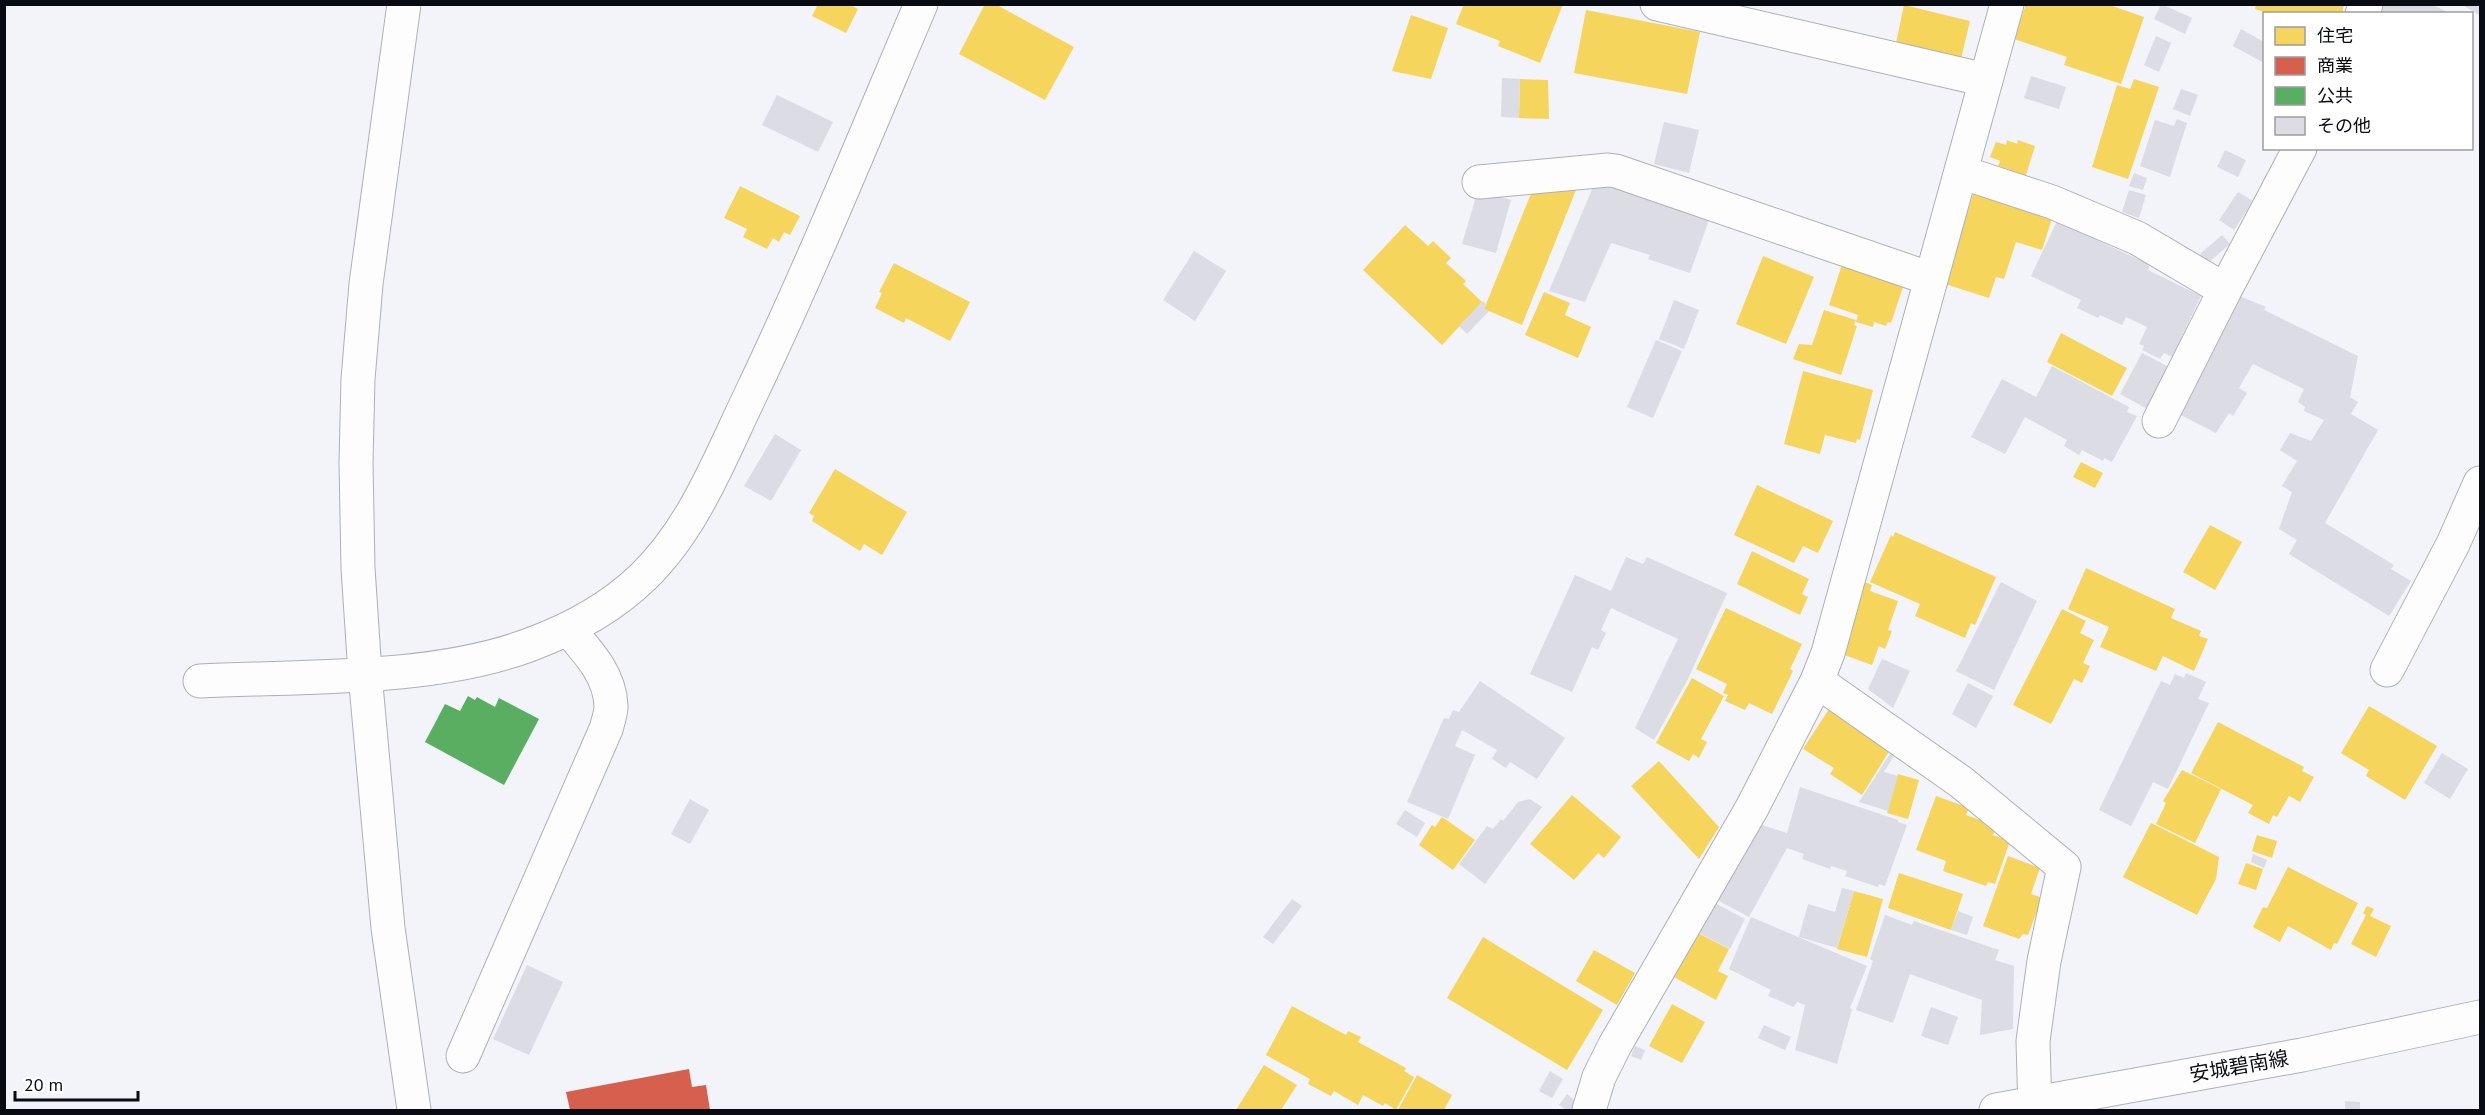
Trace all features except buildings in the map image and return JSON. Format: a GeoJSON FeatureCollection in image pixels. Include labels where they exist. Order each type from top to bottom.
{"type":"FeatureCollection","features":[{"type":"Feature","properties":{"kind":"street"},"geometry":{"type":"LineString","coordinates":[[404,4],[366,284],[358,379],[356,463],[358,568],[365,674],[388,928],[414,1110]]}},
{"type":"Feature","properties":{"kind":"street"},"geometry":{"type":"LineString","coordinates":[[200,681],[365,674],[473,661],[529,645],[568,629],[610,603],[643,577],[667,549],[696,507],[789,314],[921,4]]}},
{"type":"Feature","properties":{"kind":"street"},"geometry":{"type":"LineString","coordinates":[[1657,4],[1986,80]]}},
{"type":"Feature","properties":{"kind":"street"},"geometry":{"type":"LineString","coordinates":[[1589,1110],[1599,1077],[1615,1045],[1752,808],[1817,681],[1828,653],[2007,4]]}},
{"type":"Feature","properties":{"kind":"street"},"geometry":{"type":"LineString","coordinates":[[2159,421],[2299,150]]}},
{"type":"Feature","properties":{"kind":"street"},"geometry":{"type":"LineString","coordinates":[[1479,182],[1573,172],[1616,171],[1931,279]]}},
{"type":"Feature","properties":{"kind":"street"},"geometry":{"type":"LineString","coordinates":[[1961,172],[2052,202],[2137,238],[2225,290]]}},
{"type":"Feature","properties":{"kind":"street"},"geometry":{"type":"LineString","coordinates":[[2387,670],[2453,544],[2481,483]]}},
{"type":"Feature","properties":{"kind":"street"},"geometry":{"type":"LineString","coordinates":[[463,1056],[606,729],[611,707],[607,683],[596,662],[568,629]]}},
{"type":"Feature","properties":{"kind":"street"},"geometry":{"type":"LineString","coordinates":[[1817,681],[1961,782],[2064,867],[2044,961],[2033,1041],[2035,1107]]}},
{"type":"Feature","properties":{"kind":"street","name":"安城碧南線"},"geometry":{"type":"LineString","coordinates":[[1996,1110],[2035,1107],[2302,1055],[2481,1017]]}}]}
